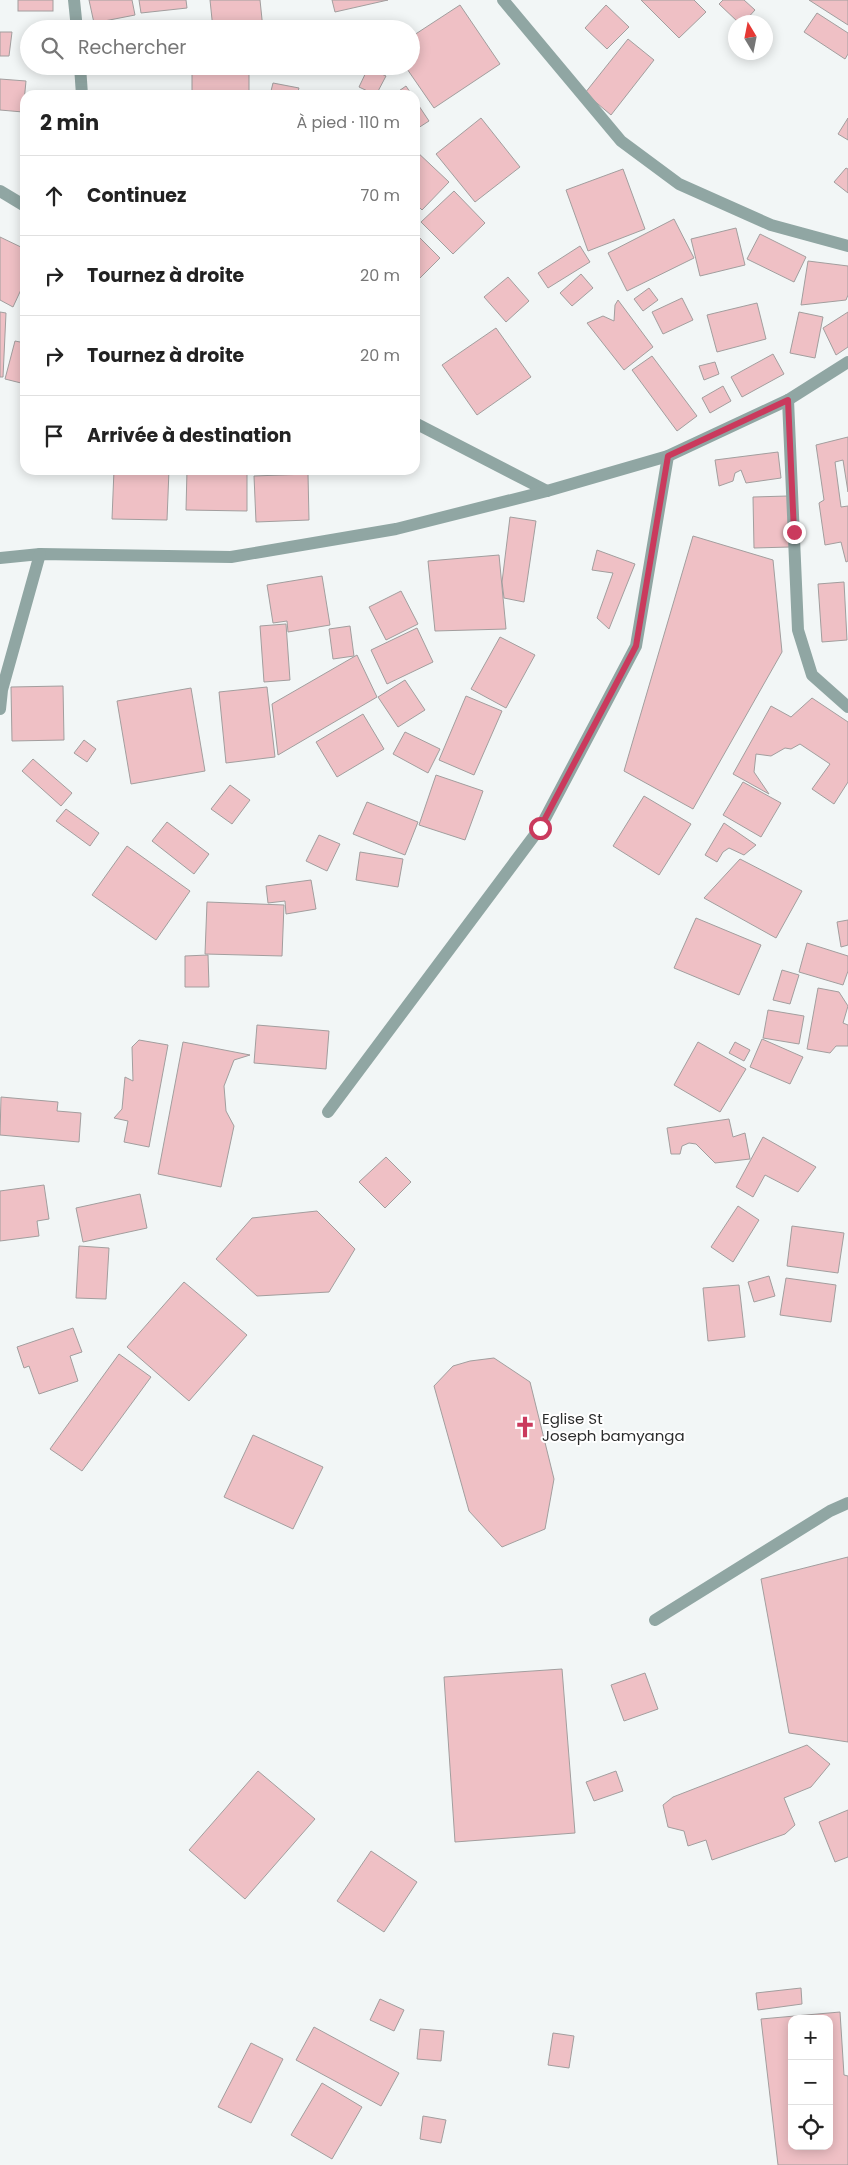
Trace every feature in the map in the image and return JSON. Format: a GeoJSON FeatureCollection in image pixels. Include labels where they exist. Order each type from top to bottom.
{"type":"FeatureCollection","features":[{"type":"Feature","properties":{"kind":"street"},"geometry":{"type":"LineString","coordinates":[[74,0],[76,20]]}},
{"type":"Feature","properties":{"kind":"street"},"geometry":{"type":"LineString","coordinates":[[503,0],[621,141],[679,184],[770,225],[848,246]]}},
{"type":"Feature","properties":{"kind":"street"},"geometry":{"type":"LineString","coordinates":[[81,75],[82,90]]}},
{"type":"Feature","properties":{"kind":"street"},"geometry":{"type":"LineString","coordinates":[[0,191],[20,203]]}},
{"type":"Feature","properties":{"kind":"street"},"geometry":{"type":"LineString","coordinates":[[0,558],[40,554],[231,557],[396,529],[547,491],[668,456],[788,400],[848,362]]}},
{"type":"Feature","properties":{"kind":"street"},"geometry":{"type":"LineString","coordinates":[[788,400],[798,630],[812,675],[848,708]]}},
{"type":"Feature","properties":{"kind":"street"},"geometry":{"type":"LineString","coordinates":[[420,426],[547,491]]}},
{"type":"Feature","properties":{"kind":"street"},"geometry":{"type":"LineString","coordinates":[[328,1112],[540,828],[636,646],[668,456]]}},
{"type":"Feature","properties":{"kind":"street"},"geometry":{"type":"LineString","coordinates":[[0,709],[2,690],[40,554]]}},
{"type":"Feature","properties":{"kind":"street"},"geometry":{"type":"LineString","coordinates":[[655,1620],[830,1511],[848,1503]]}},
{"type":"Feature","properties":{"kind":"building"},"geometry":{"type":"Polygon","coordinates":[[[18,0],[53,0],[53,11],[18,11],[18,0]]]}},
{"type":"Feature","properties":{"kind":"building"},"geometry":{"type":"Polygon","coordinates":[[[89,0],[132,0],[135,15],[109,20],[93,20],[89,0]]]}},
{"type":"Feature","properties":{"kind":"building"},"geometry":{"type":"Polygon","coordinates":[[[139,0],[186,0],[187,8],[141,13],[139,0]]]}},
{"type":"Feature","properties":{"kind":"building"},"geometry":{"type":"Polygon","coordinates":[[[210,0],[260,0],[262,20],[212,20],[210,0]]]}},
{"type":"Feature","properties":{"kind":"building"},"geometry":{"type":"Polygon","coordinates":[[[332,0],[388,0],[335,12],[332,0]]]}},
{"type":"Feature","properties":{"kind":"building"},"geometry":{"type":"Polygon","coordinates":[[[641,0],[694,0],[706,12],[679,38],[641,0]]]}},
{"type":"Feature","properties":{"kind":"building"},"geometry":{"type":"Polygon","coordinates":[[[723,0],[744,0],[755,10],[750,15],[731,15],[719,4],[723,0]]]}},
{"type":"Feature","properties":{"kind":"building"},"geometry":{"type":"Polygon","coordinates":[[[809,0],[848,0],[848,25],[809,0]]]}},
{"type":"Feature","properties":{"kind":"building"},"geometry":{"type":"Polygon","coordinates":[[[460,5],[500,64],[434,108],[411,75],[420,75],[420,31],[460,5]]]}},
{"type":"Feature","properties":{"kind":"building"},"geometry":{"type":"Polygon","coordinates":[[[606,5],[629,27],[607,49],[585,28],[606,5]]]}},
{"type":"Feature","properties":{"kind":"building"},"geometry":{"type":"Polygon","coordinates":[[[817,13],[848,33],[848,54],[845,59],[804,32],[817,13]]]}},
{"type":"Feature","properties":{"kind":"building"},"geometry":{"type":"Polygon","coordinates":[[[0,32],[12,32],[9,56],[0,56],[0,32]]]}},
{"type":"Feature","properties":{"kind":"building"},"geometry":{"type":"Polygon","coordinates":[[[628,39],[654,60],[611,115],[585,93],[628,39]]]}},
{"type":"Feature","properties":{"kind":"building"},"geometry":{"type":"Polygon","coordinates":[[[192,75],[249,75],[249,90],[192,90],[192,75]]]}},
{"type":"Feature","properties":{"kind":"building"},"geometry":{"type":"Polygon","coordinates":[[[365,75],[386,76],[379,90],[365,90],[359,87],[365,75]]]}},
{"type":"Feature","properties":{"kind":"building"},"geometry":{"type":"Polygon","coordinates":[[[0,79],[26,81],[25,90],[20,90],[20,112],[0,110],[0,79]]]}},
{"type":"Feature","properties":{"kind":"building"},"geometry":{"type":"Polygon","coordinates":[[[273,83],[299,88],[298,90],[271,90],[273,83]]]}},
{"type":"Feature","properties":{"kind":"building"},"geometry":{"type":"Polygon","coordinates":[[[406,86],[409,90],[400,90],[406,86]]]}},
{"type":"Feature","properties":{"kind":"building"},"geometry":{"type":"Polygon","coordinates":[[[420,108],[429,121],[420,127],[420,108]]]}},
{"type":"Feature","properties":{"kind":"building"},"geometry":{"type":"Polygon","coordinates":[[[481,118],[520,167],[475,202],[436,154],[481,118]]]}},
{"type":"Feature","properties":{"kind":"building"},"geometry":{"type":"Polygon","coordinates":[[[848,118],[848,140],[838,134],[848,118]]]}},
{"type":"Feature","properties":{"kind":"building"},"geometry":{"type":"Polygon","coordinates":[[[420,155],[449,182],[422,210],[420,208],[420,155]]]}},
{"type":"Feature","properties":{"kind":"building"},"geometry":{"type":"Polygon","coordinates":[[[846,168],[848,169],[848,193],[834,182],[846,168]]]}},
{"type":"Feature","properties":{"kind":"building"},"geometry":{"type":"Polygon","coordinates":[[[623,169],[645,229],[588,251],[566,190],[623,169]]]}},
{"type":"Feature","properties":{"kind":"building"},"geometry":{"type":"Polygon","coordinates":[[[454,191],[485,223],[453,254],[421,222],[454,191]]]}},
{"type":"Feature","properties":{"kind":"building"},"geometry":{"type":"Polygon","coordinates":[[[674,219],[694,258],[627,291],[608,253],[674,219]]]}},
{"type":"Feature","properties":{"kind":"building"},"geometry":{"type":"Polygon","coordinates":[[[736,228],[745,265],[700,276],[691,239],[736,228]]]}},
{"type":"Feature","properties":{"kind":"building"},"geometry":{"type":"Polygon","coordinates":[[[760,234],[806,257],[794,282],[747,259],[760,234]]]}},
{"type":"Feature","properties":{"kind":"building"},"geometry":{"type":"Polygon","coordinates":[[[0,237],[20,247],[20,292],[13,307],[0,300],[0,237]]]}},
{"type":"Feature","properties":{"kind":"building"},"geometry":{"type":"Polygon","coordinates":[[[420,238],[440,258],[420,278],[420,238]]]}},
{"type":"Feature","properties":{"kind":"building"},"geometry":{"type":"Polygon","coordinates":[[[580,246],[590,262],[548,288],[538,273],[580,246]]]}},
{"type":"Feature","properties":{"kind":"building"},"geometry":{"type":"Polygon","coordinates":[[[808,261],[848,266],[848,295],[846,300],[801,305],[808,261]]]}},
{"type":"Feature","properties":{"kind":"building"},"geometry":{"type":"Polygon","coordinates":[[[581,274],[593,288],[572,306],[560,293],[581,274]]]}},
{"type":"Feature","properties":{"kind":"building"},"geometry":{"type":"Polygon","coordinates":[[[508,277],[529,301],[506,322],[484,297],[508,277]]]}},
{"type":"Feature","properties":{"kind":"building"},"geometry":{"type":"Polygon","coordinates":[[[649,288],[658,300],[643,311],[634,299],[649,288]]]}},
{"type":"Feature","properties":{"kind":"building"},"geometry":{"type":"Polygon","coordinates":[[[682,298],[693,320],[663,334],[652,312],[682,298]]]}},
{"type":"Feature","properties":{"kind":"building"},"geometry":{"type":"Polygon","coordinates":[[[618,300],[653,347],[624,370],[587,323],[603,316],[614,321],[615,305],[618,300]]]}},
{"type":"Feature","properties":{"kind":"building"},"geometry":{"type":"Polygon","coordinates":[[[757,303],[766,339],[717,352],[707,315],[757,303]]]}},
{"type":"Feature","properties":{"kind":"building"},"geometry":{"type":"Polygon","coordinates":[[[0,312],[6,313],[3,377],[0,377],[0,312]]]}},
{"type":"Feature","properties":{"kind":"building"},"geometry":{"type":"Polygon","coordinates":[[[799,312],[823,317],[815,358],[790,353],[799,312]]]}},
{"type":"Feature","properties":{"kind":"building"},"geometry":{"type":"Polygon","coordinates":[[[848,312],[848,347],[836,355],[823,328],[848,312]]]}},
{"type":"Feature","properties":{"kind":"building"},"geometry":{"type":"Polygon","coordinates":[[[496,328],[531,377],[477,415],[442,365],[496,328]]]}},
{"type":"Feature","properties":{"kind":"building"},"geometry":{"type":"Polygon","coordinates":[[[15,341],[20,342],[20,383],[5,379],[15,341]]]}},
{"type":"Feature","properties":{"kind":"building"},"geometry":{"type":"Polygon","coordinates":[[[773,354],[784,374],[742,397],[731,377],[773,354]]]}},
{"type":"Feature","properties":{"kind":"building"},"geometry":{"type":"Polygon","coordinates":[[[652,356],[697,416],[677,431],[632,370],[652,356]]]}},
{"type":"Feature","properties":{"kind":"building"},"geometry":{"type":"Polygon","coordinates":[[[715,362],[719,374],[704,380],[699,366],[715,362]]]}},
{"type":"Feature","properties":{"kind":"building"},"geometry":{"type":"Polygon","coordinates":[[[723,386],[731,401],[710,413],[702,398],[723,386]]]}},
{"type":"Feature","properties":{"kind":"building"},"geometry":{"type":"Polygon","coordinates":[[[848,437],[848,492],[843,460],[835,462],[841,507],[848,506],[848,561],[846,562],[841,542],[825,545],[819,503],[824,500],[816,445],[848,437]]]}},
{"type":"Feature","properties":{"kind":"building"},"geometry":{"type":"Polygon","coordinates":[[[778,452],[781,478],[746,483],[741,470],[735,473],[733,481],[719,486],[715,460],[778,452]]]}},
{"type":"Feature","properties":{"kind":"building"},"geometry":{"type":"Polygon","coordinates":[[[114,475],[169,475],[167,520],[112,519],[114,475]]]}},
{"type":"Feature","properties":{"kind":"building"},"geometry":{"type":"Polygon","coordinates":[[[187,475],[247,475],[247,511],[186,510],[187,475]]]}},
{"type":"Feature","properties":{"kind":"building"},"geometry":{"type":"Polygon","coordinates":[[[308,475],[309,520],[256,522],[254,476],[308,475]]]}},
{"type":"Feature","properties":{"kind":"building"},"geometry":{"type":"Polygon","coordinates":[[[788,496],[790,547],[754,548],[753,497],[788,496]]]}},
{"type":"Feature","properties":{"kind":"building"},"geometry":{"type":"Polygon","coordinates":[[[510,517],[536,521],[524,602],[504,598],[502,582],[510,517]]]}},
{"type":"Feature","properties":{"kind":"building"},"geometry":{"type":"Polygon","coordinates":[[[693,536],[773,560],[782,652],[693,809],[624,771],[693,536]]]}},
{"type":"Feature","properties":{"kind":"building"},"geometry":{"type":"Polygon","coordinates":[[[597,550],[635,564],[609,629],[597,618],[613,573],[592,570],[597,550]]]}},
{"type":"Feature","properties":{"kind":"building"},"geometry":{"type":"Polygon","coordinates":[[[499,555],[506,629],[435,631],[428,561],[499,555]]]}},
{"type":"Feature","properties":{"kind":"building"},"geometry":{"type":"Polygon","coordinates":[[[322,576],[330,625],[288,632],[287,621],[273,623],[267,585],[322,576]]]}},
{"type":"Feature","properties":{"kind":"building"},"geometry":{"type":"Polygon","coordinates":[[[844,582],[847,640],[822,642],[818,584],[844,582]]]}},
{"type":"Feature","properties":{"kind":"building"},"geometry":{"type":"Polygon","coordinates":[[[401,591],[418,624],[386,640],[369,607],[401,591]]]}},
{"type":"Feature","properties":{"kind":"building"},"geometry":{"type":"Polygon","coordinates":[[[286,624],[290,680],[264,682],[260,626],[286,624]]]}},
{"type":"Feature","properties":{"kind":"building"},"geometry":{"type":"Polygon","coordinates":[[[350,626],[354,656],[333,659],[329,629],[350,626]]]}},
{"type":"Feature","properties":{"kind":"building"},"geometry":{"type":"Polygon","coordinates":[[[417,628],[433,662],[387,684],[371,650],[417,628]]]}},
{"type":"Feature","properties":{"kind":"building"},"geometry":{"type":"Polygon","coordinates":[[[500,637],[535,655],[506,708],[471,689],[500,637]]]}},
{"type":"Feature","properties":{"kind":"building"},"geometry":{"type":"Polygon","coordinates":[[[357,655],[377,697],[278,755],[272,704],[357,655]]]}},
{"type":"Feature","properties":{"kind":"building"},"geometry":{"type":"Polygon","coordinates":[[[405,680],[425,710],[398,727],[378,697],[405,680]]]}},
{"type":"Feature","properties":{"kind":"building"},"geometry":{"type":"Polygon","coordinates":[[[63,686],[64,740],[12,741],[11,687],[63,686]]]}},
{"type":"Feature","properties":{"kind":"building"},"geometry":{"type":"Polygon","coordinates":[[[267,687],[275,757],[226,763],[219,692],[267,687]]]}},
{"type":"Feature","properties":{"kind":"building"},"geometry":{"type":"Polygon","coordinates":[[[191,688],[205,771],[131,784],[117,701],[191,688]]]}},
{"type":"Feature","properties":{"kind":"building"},"geometry":{"type":"Polygon","coordinates":[[[466,696],[502,711],[474,775],[439,760],[466,696]]]}},
{"type":"Feature","properties":{"kind":"building"},"geometry":{"type":"Polygon","coordinates":[[[812,698],[848,722],[848,782],[834,804],[812,789],[830,764],[800,744],[791,749],[785,748],[771,756],[756,754],[754,772],[769,794],[733,774],[771,706],[791,717],[812,698]]]}},
{"type":"Feature","properties":{"kind":"building"},"geometry":{"type":"Polygon","coordinates":[[[363,714],[384,749],[337,777],[316,742],[363,714]]]}},
{"type":"Feature","properties":{"kind":"building"},"geometry":{"type":"Polygon","coordinates":[[[405,732],[440,749],[428,773],[393,754],[405,732]]]}},
{"type":"Feature","properties":{"kind":"building"},"geometry":{"type":"Polygon","coordinates":[[[84,740],[96,749],[87,762],[74,753],[84,740]]]}},
{"type":"Feature","properties":{"kind":"building"},"geometry":{"type":"Polygon","coordinates":[[[33,759],[72,793],[61,806],[22,771],[33,759]]]}},
{"type":"Feature","properties":{"kind":"building"},"geometry":{"type":"Polygon","coordinates":[[[436,775],[483,791],[465,840],[419,825],[436,775]]]}},
{"type":"Feature","properties":{"kind":"building"},"geometry":{"type":"Polygon","coordinates":[[[743,782],[781,803],[761,837],[723,815],[743,782]]]}},
{"type":"Feature","properties":{"kind":"building"},"geometry":{"type":"Polygon","coordinates":[[[230,785],[250,800],[232,824],[211,809],[230,785]]]}},
{"type":"Feature","properties":{"kind":"building"},"geometry":{"type":"Polygon","coordinates":[[[644,796],[691,824],[659,875],[613,846],[644,796]]]}},
{"type":"Feature","properties":{"kind":"building"},"geometry":{"type":"Polygon","coordinates":[[[367,802],[418,822],[405,855],[353,834],[367,802]]]}},
{"type":"Feature","properties":{"kind":"building"},"geometry":{"type":"Polygon","coordinates":[[[66,809],[99,833],[90,846],[56,821],[66,809]]]}},
{"type":"Feature","properties":{"kind":"building"},"geometry":{"type":"Polygon","coordinates":[[[167,822],[209,854],[194,874],[152,841],[167,822]]]}},
{"type":"Feature","properties":{"kind":"building"},"geometry":{"type":"Polygon","coordinates":[[[724,823],[756,845],[744,855],[729,848],[723,852],[717,862],[705,855],[724,823]]]}},
{"type":"Feature","properties":{"kind":"building"},"geometry":{"type":"Polygon","coordinates":[[[319,835],[340,844],[327,871],[306,861],[319,835]]]}},
{"type":"Feature","properties":{"kind":"building"},"geometry":{"type":"Polygon","coordinates":[[[127,846],[190,891],[156,940],[92,895],[127,846]]]}},
{"type":"Feature","properties":{"kind":"building"},"geometry":{"type":"Polygon","coordinates":[[[360,852],[403,859],[398,887],[356,880],[360,852]]]}},
{"type":"Feature","properties":{"kind":"building"},"geometry":{"type":"Polygon","coordinates":[[[740,859],[802,891],[776,938],[704,898],[740,859]]]}},
{"type":"Feature","properties":{"kind":"building"},"geometry":{"type":"Polygon","coordinates":[[[311,880],[316,909],[286,914],[285,901],[268,903],[266,886],[311,880]]]}},
{"type":"Feature","properties":{"kind":"building"},"geometry":{"type":"Polygon","coordinates":[[[207,902],[284,905],[282,956],[205,954],[207,902]]]}},
{"type":"Feature","properties":{"kind":"building"},"geometry":{"type":"Polygon","coordinates":[[[696,918],[761,945],[739,995],[674,968],[696,918]]]}},
{"type":"Feature","properties":{"kind":"building"},"geometry":{"type":"Polygon","coordinates":[[[848,920],[848,945],[841,947],[837,922],[848,920]]]}},
{"type":"Feature","properties":{"kind":"building"},"geometry":{"type":"Polygon","coordinates":[[[807,943],[848,956],[848,971],[843,985],[799,972],[807,943]]]}},
{"type":"Feature","properties":{"kind":"building"},"geometry":{"type":"Polygon","coordinates":[[[208,955],[209,987],[185,987],[185,956],[208,955]]]}},
{"type":"Feature","properties":{"kind":"building"},"geometry":{"type":"Polygon","coordinates":[[[782,970],[799,975],[790,1004],[773,1000],[782,970]]]}},
{"type":"Feature","properties":{"kind":"building"},"geometry":{"type":"Polygon","coordinates":[[[818,988],[839,992],[848,1006],[843,1023],[848,1025],[848,1046],[836,1046],[830,1053],[807,1049],[818,988]]]}},
{"type":"Feature","properties":{"kind":"building"},"geometry":{"type":"Polygon","coordinates":[[[768,1010],[804,1016],[799,1044],[763,1038],[768,1010]]]}},
{"type":"Feature","properties":{"kind":"building"},"geometry":{"type":"Polygon","coordinates":[[[257,1025],[329,1031],[326,1069],[254,1063],[257,1025]]]}},
{"type":"Feature","properties":{"kind":"building"},"geometry":{"type":"Polygon","coordinates":[[[762,1039],[803,1057],[790,1084],[750,1067],[762,1039]]]}},
{"type":"Feature","properties":{"kind":"building"},"geometry":{"type":"Polygon","coordinates":[[[139,1040],[168,1045],[149,1147],[124,1142],[128,1121],[114,1118],[122,1109],[125,1077],[133,1081],[132,1047],[139,1040]]]}},
{"type":"Feature","properties":{"kind":"building"},"geometry":{"type":"Polygon","coordinates":[[[183,1042],[250,1055],[234,1060],[224,1086],[226,1111],[234,1126],[221,1187],[158,1174],[183,1042]]]}},
{"type":"Feature","properties":{"kind":"building"},"geometry":{"type":"Polygon","coordinates":[[[698,1042],[746,1069],[720,1112],[674,1085],[698,1042]]]}},
{"type":"Feature","properties":{"kind":"building"},"geometry":{"type":"Polygon","coordinates":[[[735,1042],[750,1050],[744,1061],[729,1053],[735,1042]]]}},
{"type":"Feature","properties":{"kind":"building"},"geometry":{"type":"Polygon","coordinates":[[[1,1097],[58,1102],[57,1111],[81,1113],[79,1142],[0,1135],[1,1097]]]}},
{"type":"Feature","properties":{"kind":"building"},"geometry":{"type":"Polygon","coordinates":[[[729,1119],[733,1137],[745,1133],[750,1159],[715,1163],[696,1144],[689,1143],[682,1146],[680,1154],[671,1154],[667,1128],[729,1119]]]}},
{"type":"Feature","properties":{"kind":"building"},"geometry":{"type":"Polygon","coordinates":[[[763,1137],[816,1167],[798,1192],[765,1175],[753,1197],[736,1187],[763,1137]]]}},
{"type":"Feature","properties":{"kind":"building"},"geometry":{"type":"Polygon","coordinates":[[[386,1157],[411,1182],[385,1208],[359,1182],[386,1157]]]}},
{"type":"Feature","properties":{"kind":"building"},"geometry":{"type":"Polygon","coordinates":[[[44,1185],[49,1219],[37,1221],[39,1236],[0,1241],[0,1191],[44,1185]]]}},
{"type":"Feature","properties":{"kind":"building"},"geometry":{"type":"Polygon","coordinates":[[[140,1194],[147,1228],[83,1242],[76,1208],[140,1194]]]}},
{"type":"Feature","properties":{"kind":"building"},"geometry":{"type":"Polygon","coordinates":[[[738,1206],[759,1220],[733,1262],[711,1247],[738,1206]]]}},
{"type":"Feature","properties":{"kind":"building"},"geometry":{"type":"Polygon","coordinates":[[[317,1211],[355,1249],[329,1292],[257,1296],[216,1259],[252,1218],[317,1211]]]}},
{"type":"Feature","properties":{"kind":"building"},"geometry":{"type":"Polygon","coordinates":[[[792,1226],[844,1233],[838,1273],[787,1266],[792,1226]]]}},
{"type":"Feature","properties":{"kind":"building"},"geometry":{"type":"Polygon","coordinates":[[[79,1246],[109,1248],[106,1299],[76,1298],[79,1246]]]}},
{"type":"Feature","properties":{"kind":"building"},"geometry":{"type":"Polygon","coordinates":[[[769,1276],[775,1296],[754,1302],[748,1282],[769,1276]]]}},
{"type":"Feature","properties":{"kind":"building"},"geometry":{"type":"Polygon","coordinates":[[[786,1278],[836,1285],[831,1322],[780,1315],[786,1278]]]}},
{"type":"Feature","properties":{"kind":"building"},"geometry":{"type":"Polygon","coordinates":[[[184,1282],[247,1335],[189,1401],[127,1347],[184,1282]]]}},
{"type":"Feature","properties":{"kind":"building"},"geometry":{"type":"Polygon","coordinates":[[[739,1285],[745,1337],[708,1341],[703,1288],[739,1285]]]}},
{"type":"Feature","properties":{"kind":"building"},"geometry":{"type":"Polygon","coordinates":[[[73,1328],[82,1352],[70,1356],[78,1381],[39,1394],[29,1366],[24,1368],[17,1347],[73,1328]]]}},
{"type":"Feature","properties":{"kind":"building"},"geometry":{"type":"Polygon","coordinates":[[[119,1354],[151,1377],[82,1471],[50,1449],[119,1354]]]}},
{"type":"Feature","properties":{"kind":"building"},"geometry":{"type":"Polygon","coordinates":[[[494,1358],[530,1382],[554,1479],[545,1529],[502,1547],[469,1511],[434,1386],[453,1366],[470,1361],[494,1358]]]}},
{"type":"Feature","properties":{"kind":"building"},"geometry":{"type":"Polygon","coordinates":[[[253,1435],[323,1467],[293,1529],[224,1497],[253,1435]]]}},
{"type":"Feature","properties":{"kind":"building"},"geometry":{"type":"Polygon","coordinates":[[[848,1557],[848,1742],[789,1733],[761,1579],[848,1557]]]}},
{"type":"Feature","properties":{"kind":"building"},"geometry":{"type":"Polygon","coordinates":[[[562,1669],[575,1833],[455,1842],[444,1677],[562,1669]]]}},
{"type":"Feature","properties":{"kind":"building"},"geometry":{"type":"Polygon","coordinates":[[[645,1673],[658,1709],[624,1721],[611,1685],[645,1673]]]}},
{"type":"Feature","properties":{"kind":"building"},"geometry":{"type":"Polygon","coordinates":[[[807,1745],[830,1764],[811,1787],[784,1798],[795,1825],[785,1834],[712,1860],[706,1840],[688,1846],[684,1831],[668,1827],[663,1805],[673,1797],[807,1745]]]}},
{"type":"Feature","properties":{"kind":"building"},"geometry":{"type":"Polygon","coordinates":[[[258,1771],[315,1819],[245,1899],[189,1850],[258,1771]]]}},
{"type":"Feature","properties":{"kind":"building"},"geometry":{"type":"Polygon","coordinates":[[[616,1771],[623,1791],[594,1801],[586,1782],[616,1771]]]}},
{"type":"Feature","properties":{"kind":"building"},"geometry":{"type":"Polygon","coordinates":[[[848,1810],[848,1857],[835,1862],[819,1822],[848,1810]]]}},
{"type":"Feature","properties":{"kind":"building"},"geometry":{"type":"Polygon","coordinates":[[[371,1851],[417,1882],[384,1932],[337,1901],[371,1851]]]}},
{"type":"Feature","properties":{"kind":"building"},"geometry":{"type":"Polygon","coordinates":[[[801,1988],[802,2004],[758,2010],[756,1993],[801,1988]]]}},
{"type":"Feature","properties":{"kind":"building"},"geometry":{"type":"Polygon","coordinates":[[[380,1999],[404,2010],[394,2031],[370,2020],[380,1999]]]}},
{"type":"Feature","properties":{"kind":"building"},"geometry":{"type":"Polygon","coordinates":[[[840,2012],[844,2075],[848,2076],[848,2165],[778,2165],[761,2019],[788,2017],[788,2150],[833,2150],[833,2015],[806,2015],[840,2012]]]}},
{"type":"Feature","properties":{"kind":"building"},"geometry":{"type":"Polygon","coordinates":[[[314,2027],[399,2073],[381,2106],[296,2060],[314,2027]]]}},
{"type":"Feature","properties":{"kind":"building"},"geometry":{"type":"Polygon","coordinates":[[[420,2029],[444,2031],[441,2061],[417,2059],[420,2029]]]}},
{"type":"Feature","properties":{"kind":"building"},"geometry":{"type":"Polygon","coordinates":[[[553,2033],[574,2036],[569,2068],[548,2065],[553,2033]]]}},
{"type":"Feature","properties":{"kind":"building"},"geometry":{"type":"Polygon","coordinates":[[[251,2043],[283,2059],[251,2123],[218,2107],[251,2043]]]}},
{"type":"Feature","properties":{"kind":"building"},"geometry":{"type":"Polygon","coordinates":[[[322,2083],[362,2107],[332,2159],[291,2135],[322,2083]]]}},
{"type":"Feature","properties":{"kind":"building"},"geometry":{"type":"Polygon","coordinates":[[[423,2116],[446,2120],[441,2143],[420,2139],[423,2116]]]}},
{"type":"Feature","properties":{"kind":"place","name":"Eglise St Joseph bamyanga"},"geometry":{"type":"Point","coordinates":[525,1427]}},
{"type":"Feature","properties":{"kind":"route"},"geometry":{"type":"LineString","coordinates":[[540,828],[636,646],[668,456],[788,400],[794,532]]}}]}
